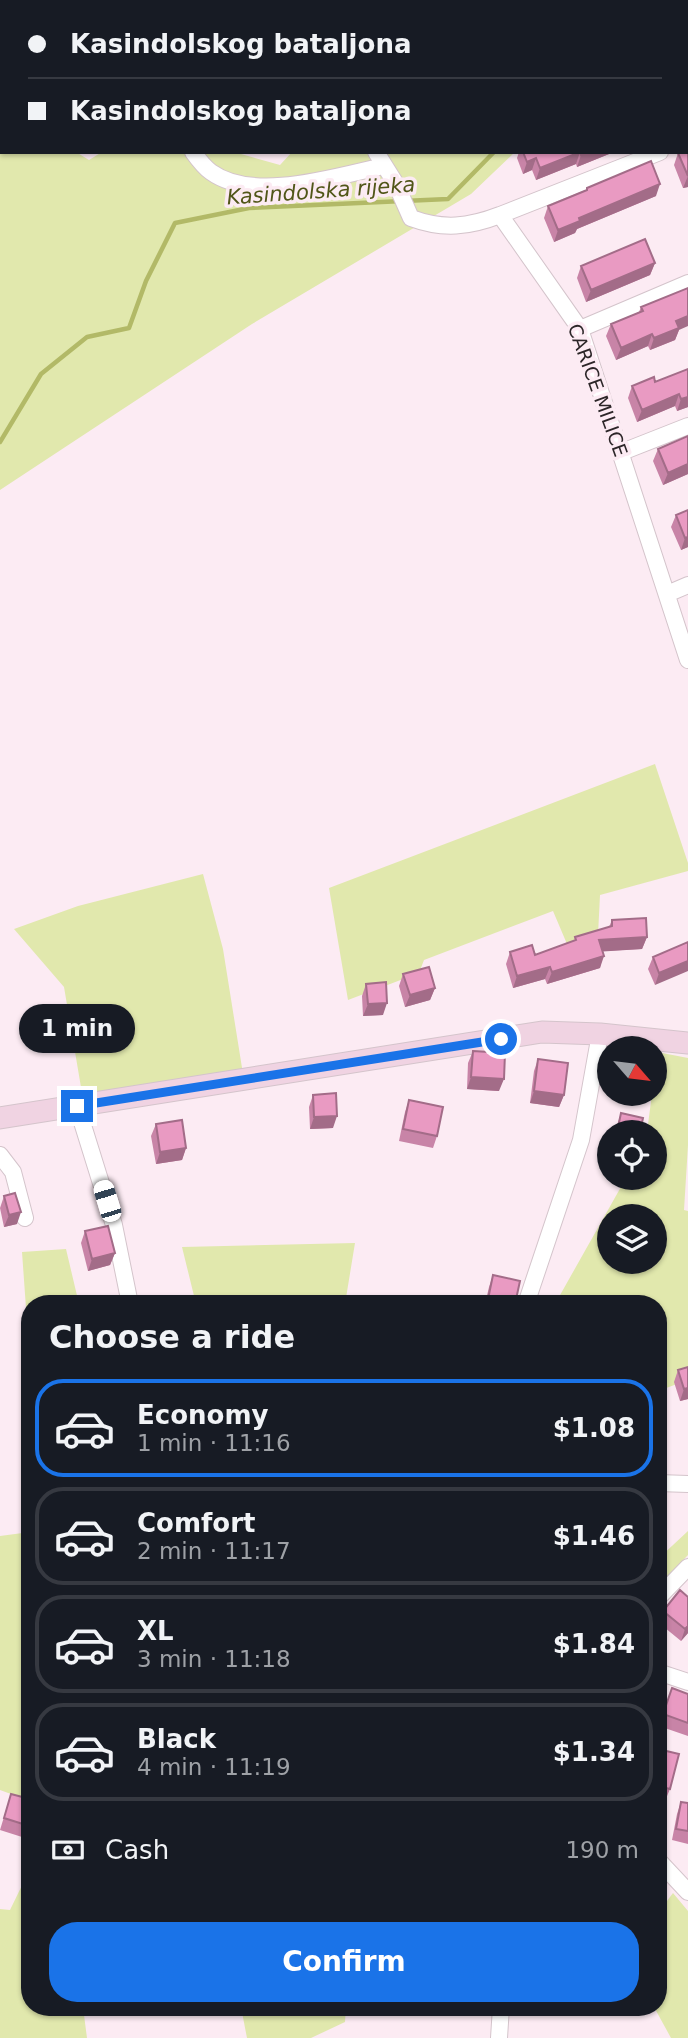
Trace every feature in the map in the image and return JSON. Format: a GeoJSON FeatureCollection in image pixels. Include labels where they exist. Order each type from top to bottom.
{"type":"FeatureCollection","features":[{"type":"Feature","properties":{"kind":"street"},"geometry":{"type":"LineString","coordinates":[[195,154],[210,172],[229,182],[275,186],[380,159],[396,184],[411,218],[428,224],[455,226],[474,225],[655,154]]}},
{"type":"Feature","properties":{"kind":"street","name":"CARICE MILICE"},"geometry":{"type":"LineString","coordinates":[[500,215],[580,329],[688,660]]}},
{"type":"Feature","properties":{"kind":"street"},"geometry":{"type":"LineString","coordinates":[[580,329],[688,283]]}},
{"type":"Feature","properties":{"kind":"street"},"geometry":{"type":"LineString","coordinates":[[622,452],[688,426]]}},
{"type":"Feature","properties":{"kind":"street"},"geometry":{"type":"LineString","coordinates":[[667,594],[688,585]]}},
{"type":"Feature","properties":{"kind":"street"},"geometry":{"type":"LineString","coordinates":[[0,1118],[542,1032],[600,1034],[688,1043]]}},
{"type":"Feature","properties":{"kind":"street"},"geometry":{"type":"LineString","coordinates":[[529,1295],[581,1140],[600,1034]]}},
{"type":"Feature","properties":{"kind":"street"},"geometry":{"type":"LineString","coordinates":[[77,1106],[114,1225],[129,1295]]}},
{"type":"Feature","properties":{"kind":"street"},"geometry":{"type":"LineString","coordinates":[[0,1155],[13,1172],[25,1218]]}},
{"type":"Feature","properties":{"kind":"street"},"geometry":{"type":"LineString","coordinates":[[667,1483],[688,1484]]}},
{"type":"Feature","properties":{"kind":"street"},"geometry":{"type":"LineString","coordinates":[[667,1589],[688,1567]]}},
{"type":"Feature","properties":{"kind":"street"},"geometry":{"type":"LineString","coordinates":[[667,1675],[688,1682]]}},
{"type":"Feature","properties":{"kind":"street"},"geometry":{"type":"LineString","coordinates":[[667,1870],[688,1892]]}},
{"type":"Feature","properties":{"kind":"street"},"geometry":{"type":"LineString","coordinates":[[499,2038],[500,2016]]}},
{"type":"Feature","properties":{"kind":"green space"},"geometry":{"type":"Polygon","coordinates":[[[0,154],[79,154],[89,160],[99,154],[241,154],[280,165],[290,154],[513,154],[471,194],[252,324],[0,490],[0,154]]]}},
{"type":"Feature","properties":{"kind":"green space"},"geometry":{"type":"Polygon","coordinates":[[[655,764],[688,863],[688,871],[600,895],[598,935],[567,944],[553,911],[424,960],[419,973],[348,1000],[329,888],[655,764]]]}},
{"type":"Feature","properties":{"kind":"green space"},"geometry":{"type":"Polygon","coordinates":[[[203,874],[223,949],[243,1074],[83,1099],[64,987],[14,929],[78,906],[203,874]]]}},
{"type":"Feature","properties":{"kind":"green space"},"geometry":{"type":"Polygon","coordinates":[[[667,1054],[688,1058],[688,1145],[684,1210],[688,1211],[688,1380],[667,1388],[667,1295],[560,1295],[597,1229],[597,1274],[667,1274],[667,1204],[611,1204],[619,1190],[667,1190],[667,1120],[649,1120],[650,1106],[667,1106],[667,1054]]]}},
{"type":"Feature","properties":{"kind":"green space"},"geometry":{"type":"Polygon","coordinates":[[[355,1243],[346,1295],[194,1295],[182,1247],[355,1243]]]}},
{"type":"Feature","properties":{"kind":"green space"},"geometry":{"type":"Polygon","coordinates":[[[66,1249],[77,1295],[25,1295],[22,1252],[66,1249]]]}},
{"type":"Feature","properties":{"kind":"green space"},"geometry":{"type":"Polygon","coordinates":[[[688,1531],[688,1555],[667,1577],[667,1551],[688,1531]]]}},
{"type":"Feature","properties":{"kind":"green space"},"geometry":{"type":"Polygon","coordinates":[[[21,1533],[21,1798],[0,1790],[0,1536],[21,1533]]]}},
{"type":"Feature","properties":{"kind":"green space"},"geometry":{"type":"Polygon","coordinates":[[[21,1887],[21,2016],[84,2016],[87,2038],[0,2038],[0,1909],[10,1910],[21,1887]]]}},
{"type":"Feature","properties":{"kind":"green space"},"geometry":{"type":"Polygon","coordinates":[[[673,1893],[688,1911],[688,2038],[671,2038],[659,2016],[667,2016],[667,1901],[673,1893]]]}},
{"type":"Feature","properties":{"kind":"green space"},"geometry":{"type":"Polygon","coordinates":[[[243,2016],[345,2016],[345,2022],[311,2038],[247,2038],[243,2016]]]}},
{"type":"Feature","properties":{"kind":"building"},"geometry":{"type":"Polygon","coordinates":[[[524,154],[575,154],[540,168],[536,158],[527,162],[524,154]]]}},
{"type":"Feature","properties":{"kind":"building"},"geometry":{"type":"Polygon","coordinates":[[[678,154],[688,154],[688,176],[678,154]]]}},
{"type":"Feature","properties":{"kind":"building"},"geometry":{"type":"Polygon","coordinates":[[[651,161],[660,184],[579,218],[580,221],[558,230],[548,206],[651,161]]]}},
{"type":"Feature","properties":{"kind":"building"},"geometry":{"type":"Polygon","coordinates":[[[645,239],[655,263],[591,290],[581,266],[645,239]]]}},
{"type":"Feature","properties":{"kind":"building"},"geometry":{"type":"Polygon","coordinates":[[[688,288],[688,316],[676,321],[679,328],[654,338],[652,334],[621,348],[611,324],[643,311],[641,307],[688,288]]]}},
{"type":"Feature","properties":{"kind":"building"},"geometry":{"type":"Polygon","coordinates":[[[688,369],[688,397],[681,399],[679,394],[642,410],[632,386],[654,377],[655,382],[688,369]]]}},
{"type":"Feature","properties":{"kind":"building"},"geometry":{"type":"Polygon","coordinates":[[[688,436],[688,464],[668,473],[658,449],[688,436]]]}},
{"type":"Feature","properties":{"kind":"building"},"geometry":{"type":"Polygon","coordinates":[[[688,510],[688,537],[685,538],[676,515],[688,510]]]}},
{"type":"Feature","properties":{"kind":"building"},"geometry":{"type":"Polygon","coordinates":[[[646,918],[647,937],[599,940],[604,956],[552,972],[550,967],[517,976],[510,952],[532,945],[535,955],[576,940],[575,937],[612,926],[612,920],[646,918]]]}},
{"type":"Feature","properties":{"kind":"building"},"geometry":{"type":"Polygon","coordinates":[[[688,942],[688,961],[659,973],[653,957],[688,942]]]}},
{"type":"Feature","properties":{"kind":"building"},"geometry":{"type":"Polygon","coordinates":[[[429,967],[435,988],[410,995],[403,974],[429,967]]]}},
{"type":"Feature","properties":{"kind":"building"},"geometry":{"type":"Polygon","coordinates":[[[386,982],[387,1003],[368,1004],[366,984],[386,982]]]}},
{"type":"Feature","properties":{"kind":"building"},"geometry":{"type":"Polygon","coordinates":[[[473,1051],[505,1053],[504,1079],[471,1077],[473,1051]]]}},
{"type":"Feature","properties":{"kind":"building"},"geometry":{"type":"Polygon","coordinates":[[[538,1059],[568,1063],[564,1095],[534,1091],[538,1059]]]}},
{"type":"Feature","properties":{"kind":"building"},"geometry":{"type":"Polygon","coordinates":[[[336,1093],[337,1116],[314,1117],[313,1095],[336,1093]]]}},
{"type":"Feature","properties":{"kind":"building"},"geometry":{"type":"Polygon","coordinates":[[[409,1100],[443,1107],[437,1136],[403,1129],[409,1100]]]}},
{"type":"Feature","properties":{"kind":"building"},"geometry":{"type":"Polygon","coordinates":[[[621,1113],[643,1118],[643,1120],[620,1120],[621,1113]]]}},
{"type":"Feature","properties":{"kind":"building"},"geometry":{"type":"Polygon","coordinates":[[[182,1120],[186,1148],[160,1152],[156,1124],[182,1120]]]}},
{"type":"Feature","properties":{"kind":"building"},"geometry":{"type":"Polygon","coordinates":[[[15,1193],[21,1212],[9,1215],[4,1196],[15,1193]]]}},
{"type":"Feature","properties":{"kind":"building"},"geometry":{"type":"Polygon","coordinates":[[[108,1226],[115,1253],[92,1259],[85,1231],[108,1226]]]}},
{"type":"Feature","properties":{"kind":"building"},"geometry":{"type":"Polygon","coordinates":[[[493,1275],[520,1281],[517,1295],[489,1295],[493,1275]]]}},
{"type":"Feature","properties":{"kind":"building"},"geometry":{"type":"Polygon","coordinates":[[[688,1367],[688,1388],[684,1389],[678,1370],[688,1367]]]}},
{"type":"Feature","properties":{"kind":"building"},"geometry":{"type":"Polygon","coordinates":[[[680,1590],[688,1597],[688,1626],[685,1629],[667,1614],[667,1606],[680,1590]]]}},
{"type":"Feature","properties":{"kind":"building"},"geometry":{"type":"Polygon","coordinates":[[[672,1688],[688,1694],[688,1723],[667,1715],[667,1702],[672,1688]]]}},
{"type":"Feature","properties":{"kind":"building"},"geometry":{"type":"Polygon","coordinates":[[[667,1751],[679,1754],[670,1789],[667,1788],[667,1751]]]}},
{"type":"Feature","properties":{"kind":"building"},"geometry":{"type":"Polygon","coordinates":[[[11,1794],[21,1797],[21,1823],[4,1818],[11,1794]]]}},
{"type":"Feature","properties":{"kind":"building"},"geometry":{"type":"Polygon","coordinates":[[[681,1802],[688,1803],[688,1831],[676,1829],[681,1802]]]}},
{"type":"Feature","properties":{"kind":"waterway","name":"Kasindolska rijeka"},"geometry":{"type":"LineString","coordinates":[[0,442],[41,374],[87,337],[129,328],[146,281],[175,223],[249,208],[448,199],[492,154]]}},
{"type":"Feature","properties":{"kind":"route"},"geometry":{"type":"LineString","coordinates":[[77,1106],[501,1039]]}}]}
